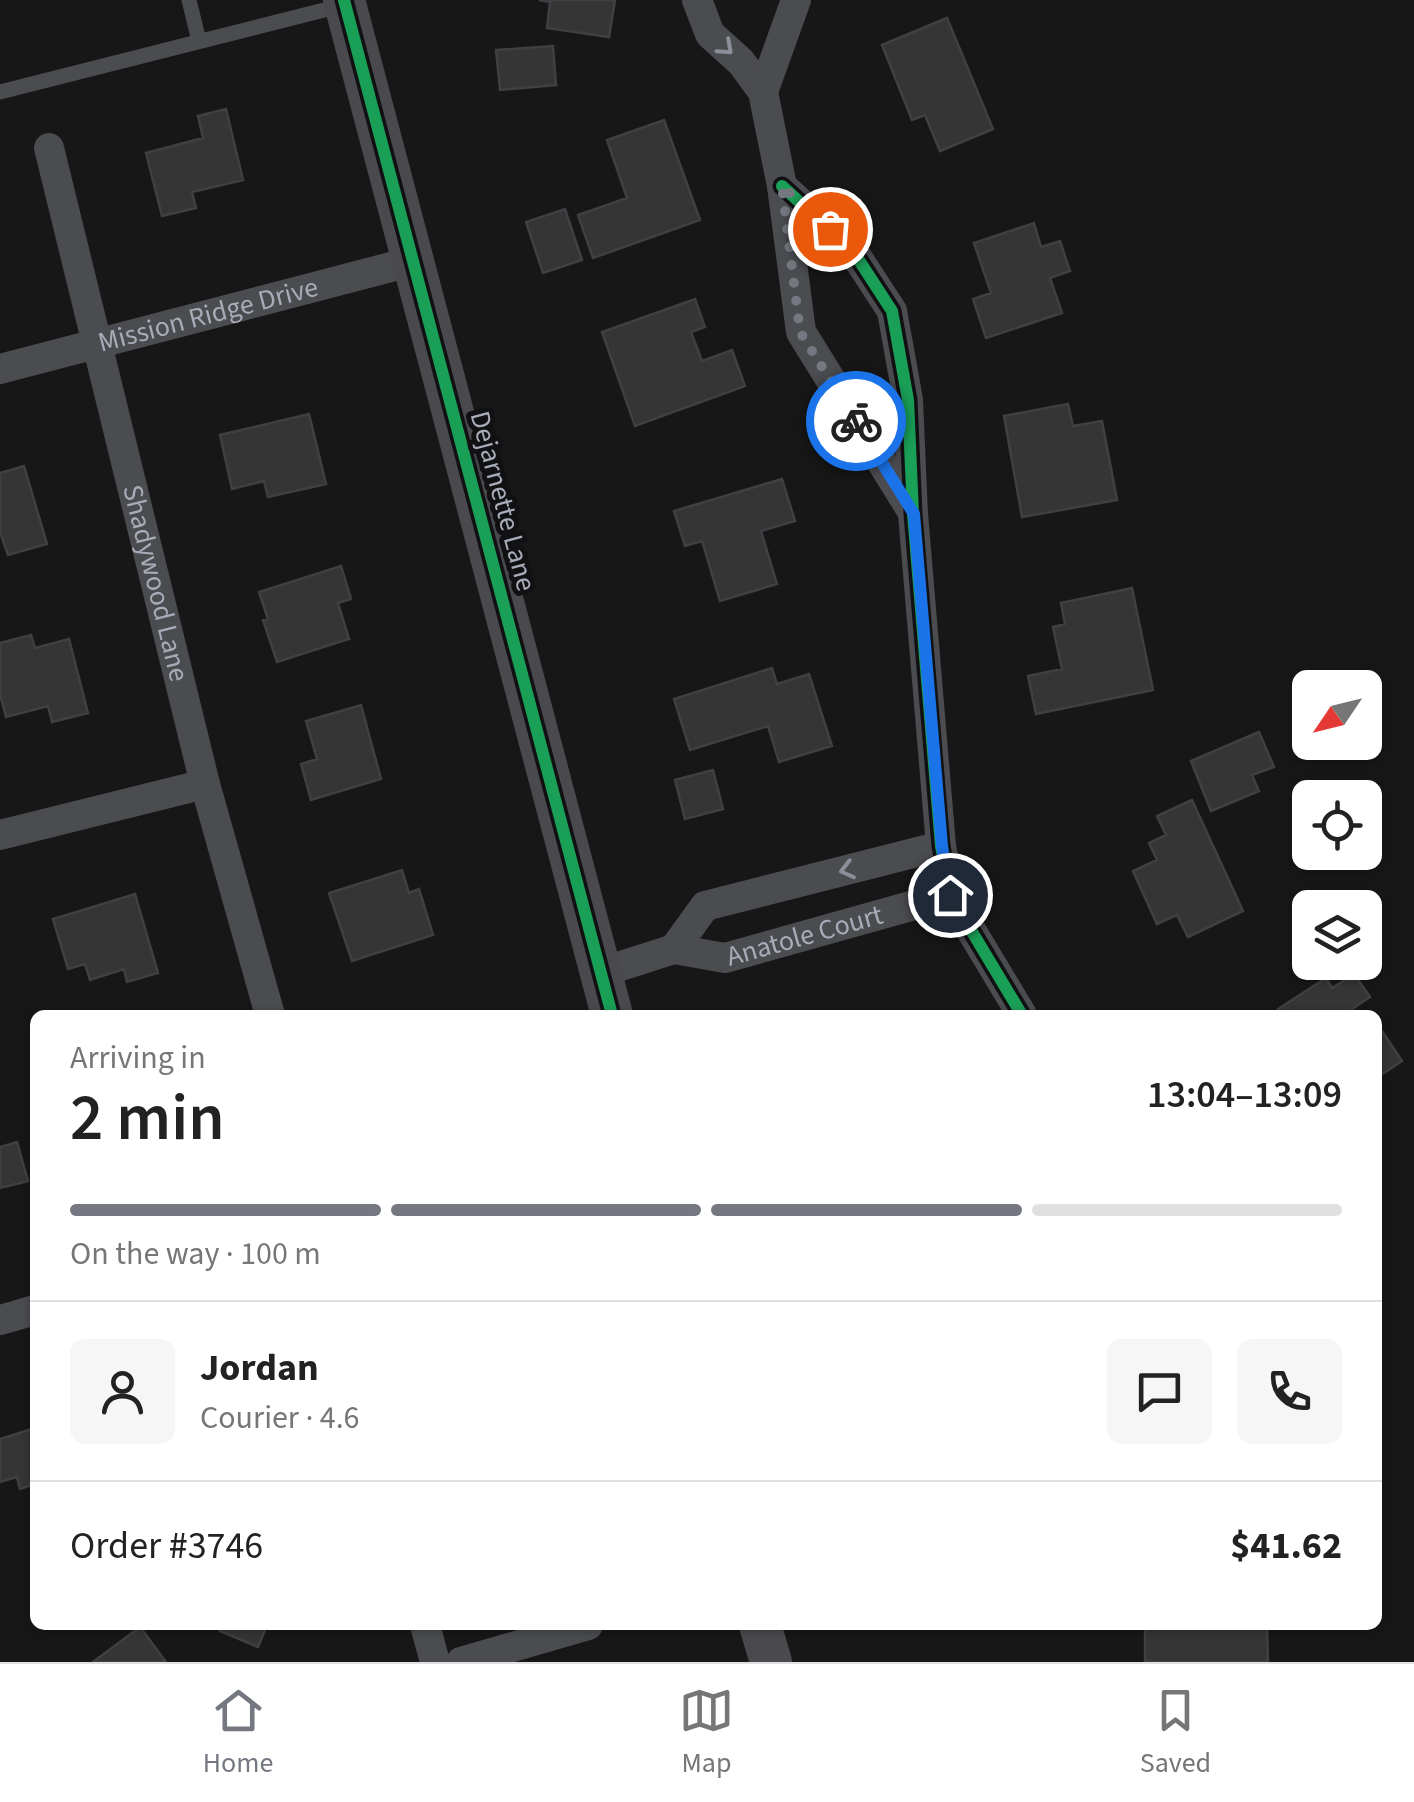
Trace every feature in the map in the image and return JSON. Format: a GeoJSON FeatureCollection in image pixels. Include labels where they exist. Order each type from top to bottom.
{"type":"FeatureCollection","features":[{"type":"Feature","properties":{"kind":"main road","name":"Dejarnette Lane"},"geometry":{"type":"LineString","coordinates":[[345,2],[611,1010]]}},
{"type":"Feature","properties":{"kind":"main road"},"geometry":{"type":"LineString","coordinates":[[761,1630],[770,1662]]}},
{"type":"Feature","properties":{"kind":"street"},"geometry":{"type":"LineString","coordinates":[[696,0],[710,34],[741,62],[763,92],[782,186],[800,332],[914,514]]}},
{"type":"Feature","properties":{"kind":"street"},"geometry":{"type":"LineString","coordinates":[[763,92],[796,0]]}},
{"type":"Feature","properties":{"kind":"street","name":"Shadywood Lane"},"geometry":{"type":"LineString","coordinates":[[48,148],[205,784],[269,1010]]}},
{"type":"Feature","properties":{"kind":"street"},"geometry":{"type":"LineString","coordinates":[[782,186],[854,251],[892,311],[908,400],[942,846],[950,895],[1019,1010]]}},
{"type":"Feature","properties":{"kind":"street","name":"Mission Ridge Drive"},"geometry":{"type":"LineString","coordinates":[[0,369],[414,261]]}},
{"type":"Feature","properties":{"kind":"street"},"geometry":{"type":"LineString","coordinates":[[0,836],[205,784]]}},
{"type":"Feature","properties":{"kind":"street"},"geometry":{"type":"LineString","coordinates":[[674,949],[705,906],[942,846]]}},
{"type":"Feature","properties":{"kind":"street","name":"Anatole Court"},"geometry":{"type":"LineString","coordinates":[[602,972],[674,949],[725,958],[950,895]]}},
{"type":"Feature","properties":{"kind":"street"},"geometry":{"type":"LineString","coordinates":[[0,1320],[30,1311]]}},
{"type":"Feature","properties":{"kind":"street"},"geometry":{"type":"LineString","coordinates":[[426,1630],[435,1662]]}},
{"type":"Feature","properties":{"kind":"street"},"geometry":{"type":"LineString","coordinates":[[461,1662],[571,1630]]}},
{"type":"Feature","properties":{"kind":"lane"},"geometry":{"type":"LineString","coordinates":[[188,0],[199,41]]}},
{"type":"Feature","properties":{"kind":"lane"},"geometry":{"type":"LineString","coordinates":[[0,92],[345,2]]}},
{"type":"Feature","properties":{"kind":"building"},"geometry":{"type":"Polygon","coordinates":[[[539,0],[615,0],[609,37],[547,28],[550,2],[539,0]]]}},
{"type":"Feature","properties":{"kind":"building"},"geometry":{"type":"Polygon","coordinates":[[[947,18],[993,129],[940,151],[925,115],[912,120],[882,45],[947,18]]]}},
{"type":"Feature","properties":{"kind":"building"},"geometry":{"type":"Polygon","coordinates":[[[553,46],[556,85],[500,90],[496,50],[553,46]]]}},
{"type":"Feature","properties":{"kind":"building"},"geometry":{"type":"Polygon","coordinates":[[[226,109],[243,180],[192,192],[196,208],[162,216],[146,153],[203,138],[198,116],[226,109]]]}},
{"type":"Feature","properties":{"kind":"building"},"geometry":{"type":"Polygon","coordinates":[[[664,120],[700,220],[593,258],[578,215],[627,198],[607,140],[664,120]]]}},
{"type":"Feature","properties":{"kind":"building"},"geometry":{"type":"Polygon","coordinates":[[[565,209],[582,260],[543,273],[526,222],[565,209]]]}},
{"type":"Feature","properties":{"kind":"building"},"geometry":{"type":"Polygon","coordinates":[[[1034,223],[1041,247],[1060,241],[1070,271],[1050,278],[1062,313],[986,338],[973,299],[991,293],[974,243],[1034,223]]]}},
{"type":"Feature","properties":{"kind":"building"},"geometry":{"type":"Polygon","coordinates":[[[695,299],[705,327],[691,332],[702,361],[732,350],[745,386],[635,426],[602,332],[695,299]]]}},
{"type":"Feature","properties":{"kind":"building"},"geometry":{"type":"Polygon","coordinates":[[[1068,404],[1073,426],[1102,421],[1117,500],[1022,517],[1004,416],[1068,404]]]}},
{"type":"Feature","properties":{"kind":"building"},"geometry":{"type":"Polygon","coordinates":[[[309,414],[326,484],[268,497],[264,481],[232,489],[220,435],[309,414]]]}},
{"type":"Feature","properties":{"kind":"building"},"geometry":{"type":"Polygon","coordinates":[[[24,466],[47,544],[8,555],[0,532],[0,473],[24,466]]]}},
{"type":"Feature","properties":{"kind":"building"},"geometry":{"type":"Polygon","coordinates":[[[782,479],[795,521],[761,531],[777,584],[720,601],[702,541],[685,546],[674,511],[782,479]]]}},
{"type":"Feature","properties":{"kind":"building"},"geometry":{"type":"Polygon","coordinates":[[[341,566],[351,599],[338,603],[349,639],[277,662],[263,620],[268,619],[259,592],[341,566]]]}},
{"type":"Feature","properties":{"kind":"building"},"geometry":{"type":"Polygon","coordinates":[[[1132,588],[1153,690],[1036,714],[1028,676],[1062,669],[1053,627],[1065,624],[1061,603],[1132,588]]]}},
{"type":"Feature","properties":{"kind":"building"},"geometry":{"type":"Polygon","coordinates":[[[31,635],[35,648],[69,639],[88,713],[52,722],[48,706],[6,717],[0,694],[0,643],[31,635]]]}},
{"type":"Feature","properties":{"kind":"building"},"geometry":{"type":"Polygon","coordinates":[[[772,668],[777,684],[809,674],[832,746],[779,762],[768,726],[690,750],[674,699],[772,668]]]}},
{"type":"Feature","properties":{"kind":"building"},"geometry":{"type":"Polygon","coordinates":[[[361,705],[381,779],[311,800],[301,764],[317,759],[306,721],[361,705]]]}},
{"type":"Feature","properties":{"kind":"building"},"geometry":{"type":"Polygon","coordinates":[[[1259,732],[1274,767],[1252,775],[1259,791],[1211,811],[1191,761],[1259,732]]]}},
{"type":"Feature","properties":{"kind":"building"},"geometry":{"type":"Polygon","coordinates":[[[713,770],[723,809],[685,819],[675,780],[713,770]]]}},
{"type":"Feature","properties":{"kind":"building"},"geometry":{"type":"Polygon","coordinates":[[[1192,800],[1243,911],[1188,937],[1177,915],[1157,924],[1133,871],[1157,860],[1149,843],[1166,835],[1157,816],[1192,800]]]}},
{"type":"Feature","properties":{"kind":"building"},"geometry":{"type":"Polygon","coordinates":[[[402,870],[409,893],[419,889],[433,935],[352,961],[329,893],[402,870]]]}},
{"type":"Feature","properties":{"kind":"building"},"geometry":{"type":"Polygon","coordinates":[[[135,894],[158,973],[127,982],[124,969],[90,980],[85,964],[68,969],[53,919],[135,894]]]}},
{"type":"Feature","properties":{"kind":"building"},"geometry":{"type":"Polygon","coordinates":[[[1323,980],[1332,988],[1345,980],[1358,980],[1370,997],[1353,1010],[1278,1009],[1323,980]]]}},
{"type":"Feature","properties":{"kind":"building"},"geometry":{"type":"Polygon","coordinates":[[[1382,1031],[1402,1061],[1382,1074],[1382,1031]]]}},
{"type":"Feature","properties":{"kind":"building"},"geometry":{"type":"Polygon","coordinates":[[[17,1142],[28,1181],[0,1188],[0,1147],[17,1142]]]}},
{"type":"Feature","properties":{"kind":"building"},"geometry":{"type":"Polygon","coordinates":[[[30,1430],[30,1486],[20,1489],[17,1477],[0,1482],[0,1439],[30,1430]]]}},
{"type":"Feature","properties":{"kind":"building"},"geometry":{"type":"Polygon","coordinates":[[[136,1630],[142,1630],[166,1662],[93,1662],[136,1630]]]}},
{"type":"Feature","properties":{"kind":"building"},"geometry":{"type":"Polygon","coordinates":[[[220,1630],[265,1630],[258,1647],[220,1630]]]}},
{"type":"Feature","properties":{"kind":"building"},"geometry":{"type":"Polygon","coordinates":[[[1145,1630],[1267,1630],[1268,1662],[1145,1662],[1145,1630]]]}},
{"type":"Feature","properties":{"kind":"cycle path"},"geometry":{"type":"LineString","coordinates":[[344,0],[611,1010]]}},
{"type":"Feature","properties":{"kind":"cycle path"},"geometry":{"type":"LineString","coordinates":[[782,186],[853,251],[892,311],[908,400],[913,514],[941,846],[950,895],[1019,1010]]}},
{"type":"Feature","properties":{"kind":"way so far"},"geometry":{"type":"LineString","coordinates":[[830,229],[782,186],[800,332],[856,421]]}},
{"type":"Feature","properties":{"kind":"route"},"geometry":{"type":"LineString","coordinates":[[856,421],[914,514],[942,846],[950,895]]}}]}
